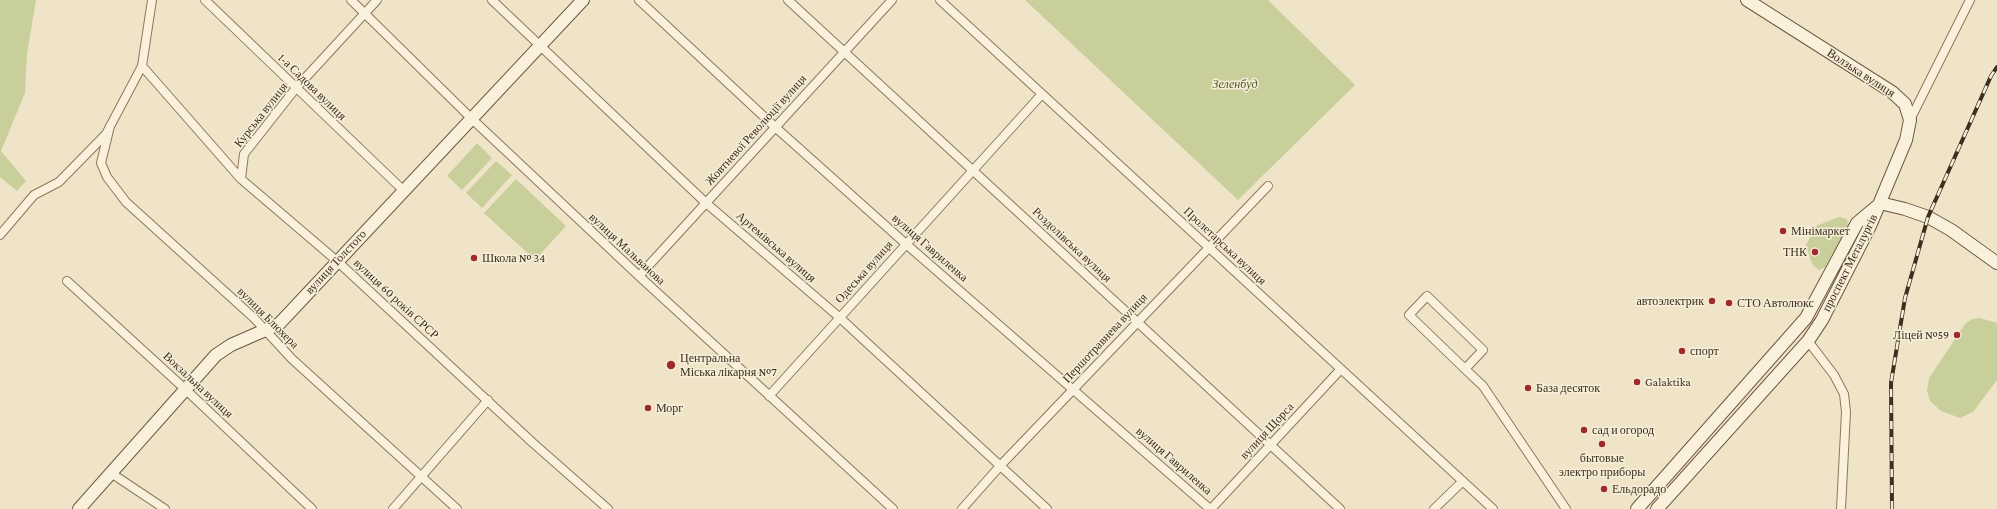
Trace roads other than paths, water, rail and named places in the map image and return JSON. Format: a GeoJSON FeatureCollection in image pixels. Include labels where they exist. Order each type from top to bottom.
{"type":"FeatureCollection","features":[{"type":"Feature","properties":{"kind":"street"},"geometry":{"type":"LineString","coordinates":[[0,235],[34,194],[59,182],[106,134],[142,66],[152,0]]}},
{"type":"Feature","properties":{"kind":"street","name":"1-а Садова вулиця"},"geometry":{"type":"LineString","coordinates":[[205,0],[404,191]]}},
{"type":"Feature","properties":{"kind":"street","name":"вулиця Мальванова"},"geometry":{"type":"LineString","coordinates":[[351,0],[472,119],[639,276],[893,509]]}},
{"type":"Feature","properties":{"kind":"street","name":"Курська вулиця"},"geometry":{"type":"LineString","coordinates":[[241,179],[244,154],[296,88],[377,0]]}},
{"type":"Feature","properties":{"kind":"street","name":"Артемівська вулиця"},"geometry":{"type":"LineString","coordinates":[[492,0],[706,203],[839,317],[1047,509]]}},
{"type":"Feature","properties":{"kind":"street","name":"вулиця Толстого"},"geometry":{"type":"LineString","coordinates":[[80,509],[185,389],[216,356],[231,345],[279,324],[582,0]]}},
{"type":"Feature","properties":{"kind":"street","name":"вулиця Гавриленка"},"geometry":{"type":"LineString","coordinates":[[639,0],[774,126],[906,244],[1210,509]]}},
{"type":"Feature","properties":{"kind":"street","name":"Роздолівська вулиця"},"geometry":{"type":"LineString","coordinates":[[788,0],[1340,509]]}},
{"type":"Feature","properties":{"kind":"street","name":"Жовтневої Революції вулиця"},"geometry":{"type":"LineString","coordinates":[[639,276],[774,126],[892,0]]}},
{"type":"Feature","properties":{"kind":"street","name":"Пролетарська вулиця"},"geometry":{"type":"LineString","coordinates":[[940,0],[1493,509]]}},
{"type":"Feature","properties":{"kind":"street","name":"Волзька вулиця"},"geometry":{"type":"LineString","coordinates":[[1747,0],[1892,92],[1905,104],[1910,120]]}},
{"type":"Feature","properties":{"kind":"street"},"geometry":{"type":"LineString","coordinates":[[1970,0],[1910,120],[1906,140],[1880,203],[1905,209],[1928,217],[1951,230],[1997,263]]}},
{"type":"Feature","properties":{"kind":"street","name":"вулиця 60 років СРСР"},"geometry":{"type":"LineString","coordinates":[[142,66],[241,179],[337,261],[533,443],[608,509]]}},
{"type":"Feature","properties":{"kind":"street","name":"Одеська вулиця"},"geometry":{"type":"LineString","coordinates":[[769,396],[1042,94]]}},
{"type":"Feature","properties":{"kind":"street","name":"вулиця Блюхера"},"geometry":{"type":"LineString","coordinates":[[110,126],[101,163],[111,182],[126,202],[267,330],[292,359],[457,509]]}},
{"type":"Feature","properties":{"kind":"street","name":"Першотравнева вулиця"},"geometry":{"type":"LineString","coordinates":[[962,509],[1000,466],[1268,186]]}},
{"type":"Feature","properties":{"kind":"street","name":"проспект Металургів"},"geometry":{"type":"LineString","coordinates":[[1657,509],[1808,341],[1822,320],[1880,203]]}},
{"type":"Feature","properties":{"kind":"street","name":"проспект Металургів"},"geometry":{"type":"LineString","coordinates":[[1637,509],[1806,318],[1857,223],[1880,203]]}},
{"type":"Feature","properties":{"kind":"street","name":"Вокзальна вулиця"},"geometry":{"type":"LineString","coordinates":[[67,281],[185,389],[312,509]]}},
{"type":"Feature","properties":{"kind":"street"},"geometry":{"type":"LineString","coordinates":[[1465,368],[1483,350],[1427,296],[1409,315],[1483,386],[1566,509]]}},
{"type":"Feature","properties":{"kind":"street"},"geometry":{"type":"LineString","coordinates":[[1808,341],[1834,375],[1844,394],[1846,412],[1841,509]]}},
{"type":"Feature","properties":{"kind":"street","name":"вулиця Щорса"},"geometry":{"type":"LineString","coordinates":[[1210,509],[1341,369]]}},
{"type":"Feature","properties":{"kind":"street"},"geometry":{"type":"LineString","coordinates":[[393,509],[488,400]]}},
{"type":"Feature","properties":{"kind":"street"},"geometry":{"type":"LineString","coordinates":[[1715,422],[1723,424],[1727,432]]}},
{"type":"Feature","properties":{"kind":"street"},"geometry":{"type":"LineString","coordinates":[[111,473],[165,509]]}},
{"type":"Feature","properties":{"kind":"street"},"geometry":{"type":"LineString","coordinates":[[1434,509],[1463,481]]}},
{"type":"Feature","properties":{"kind":"railway"},"geometry":{"type":"LineString","coordinates":[[1892,509],[1891,383],[1905,298],[1928,217],[1991,76],[1997,67]]}},
{"type":"Feature","properties":{"kind":"place","name":"Мінімаркет"},"geometry":{"type":"Point","coordinates":[1783,231]}},
{"type":"Feature","properties":{"kind":"place","name":"ТНК"},"geometry":{"type":"Point","coordinates":[1815,252]}},
{"type":"Feature","properties":{"kind":"place","name":"Школа № 34"},"geometry":{"type":"Point","coordinates":[474,258]}},
{"type":"Feature","properties":{"kind":"place","name":"автоэлектрик"},"geometry":{"type":"Point","coordinates":[1712,301]}},
{"type":"Feature","properties":{"kind":"place","name":"СТО Автолюкс"},"geometry":{"type":"Point","coordinates":[1729,303]}},
{"type":"Feature","properties":{"kind":"place","name":"Ліцей №59"},"geometry":{"type":"Point","coordinates":[1957,335]}},
{"type":"Feature","properties":{"kind":"place","name":"спорт"},"geometry":{"type":"Point","coordinates":[1682,351]}},
{"type":"Feature","properties":{"kind":"place","name":"Центральна Міська лікарня №7"},"geometry":{"type":"Point","coordinates":[671,365]}},
{"type":"Feature","properties":{"kind":"place","name":"Galaktika"},"geometry":{"type":"Point","coordinates":[1637,382]}},
{"type":"Feature","properties":{"kind":"place","name":"База десяток"},"geometry":{"type":"Point","coordinates":[1528,388]}},
{"type":"Feature","properties":{"kind":"place","name":"Морг"},"geometry":{"type":"Point","coordinates":[648,408]}},
{"type":"Feature","properties":{"kind":"place","name":"сад и огород"},"geometry":{"type":"Point","coordinates":[1584,430]}},
{"type":"Feature","properties":{"kind":"place","name":"бытовые электро приборы"},"geometry":{"type":"Point","coordinates":[1602,444]}},
{"type":"Feature","properties":{"kind":"place","name":"Ельдорадо"},"geometry":{"type":"Point","coordinates":[1604,489]}},
{"type":"Feature","properties":{"kind":"park label","name":"Зеленбуд"},"geometry":{"type":"Point","coordinates":[1235,84]}}]}
